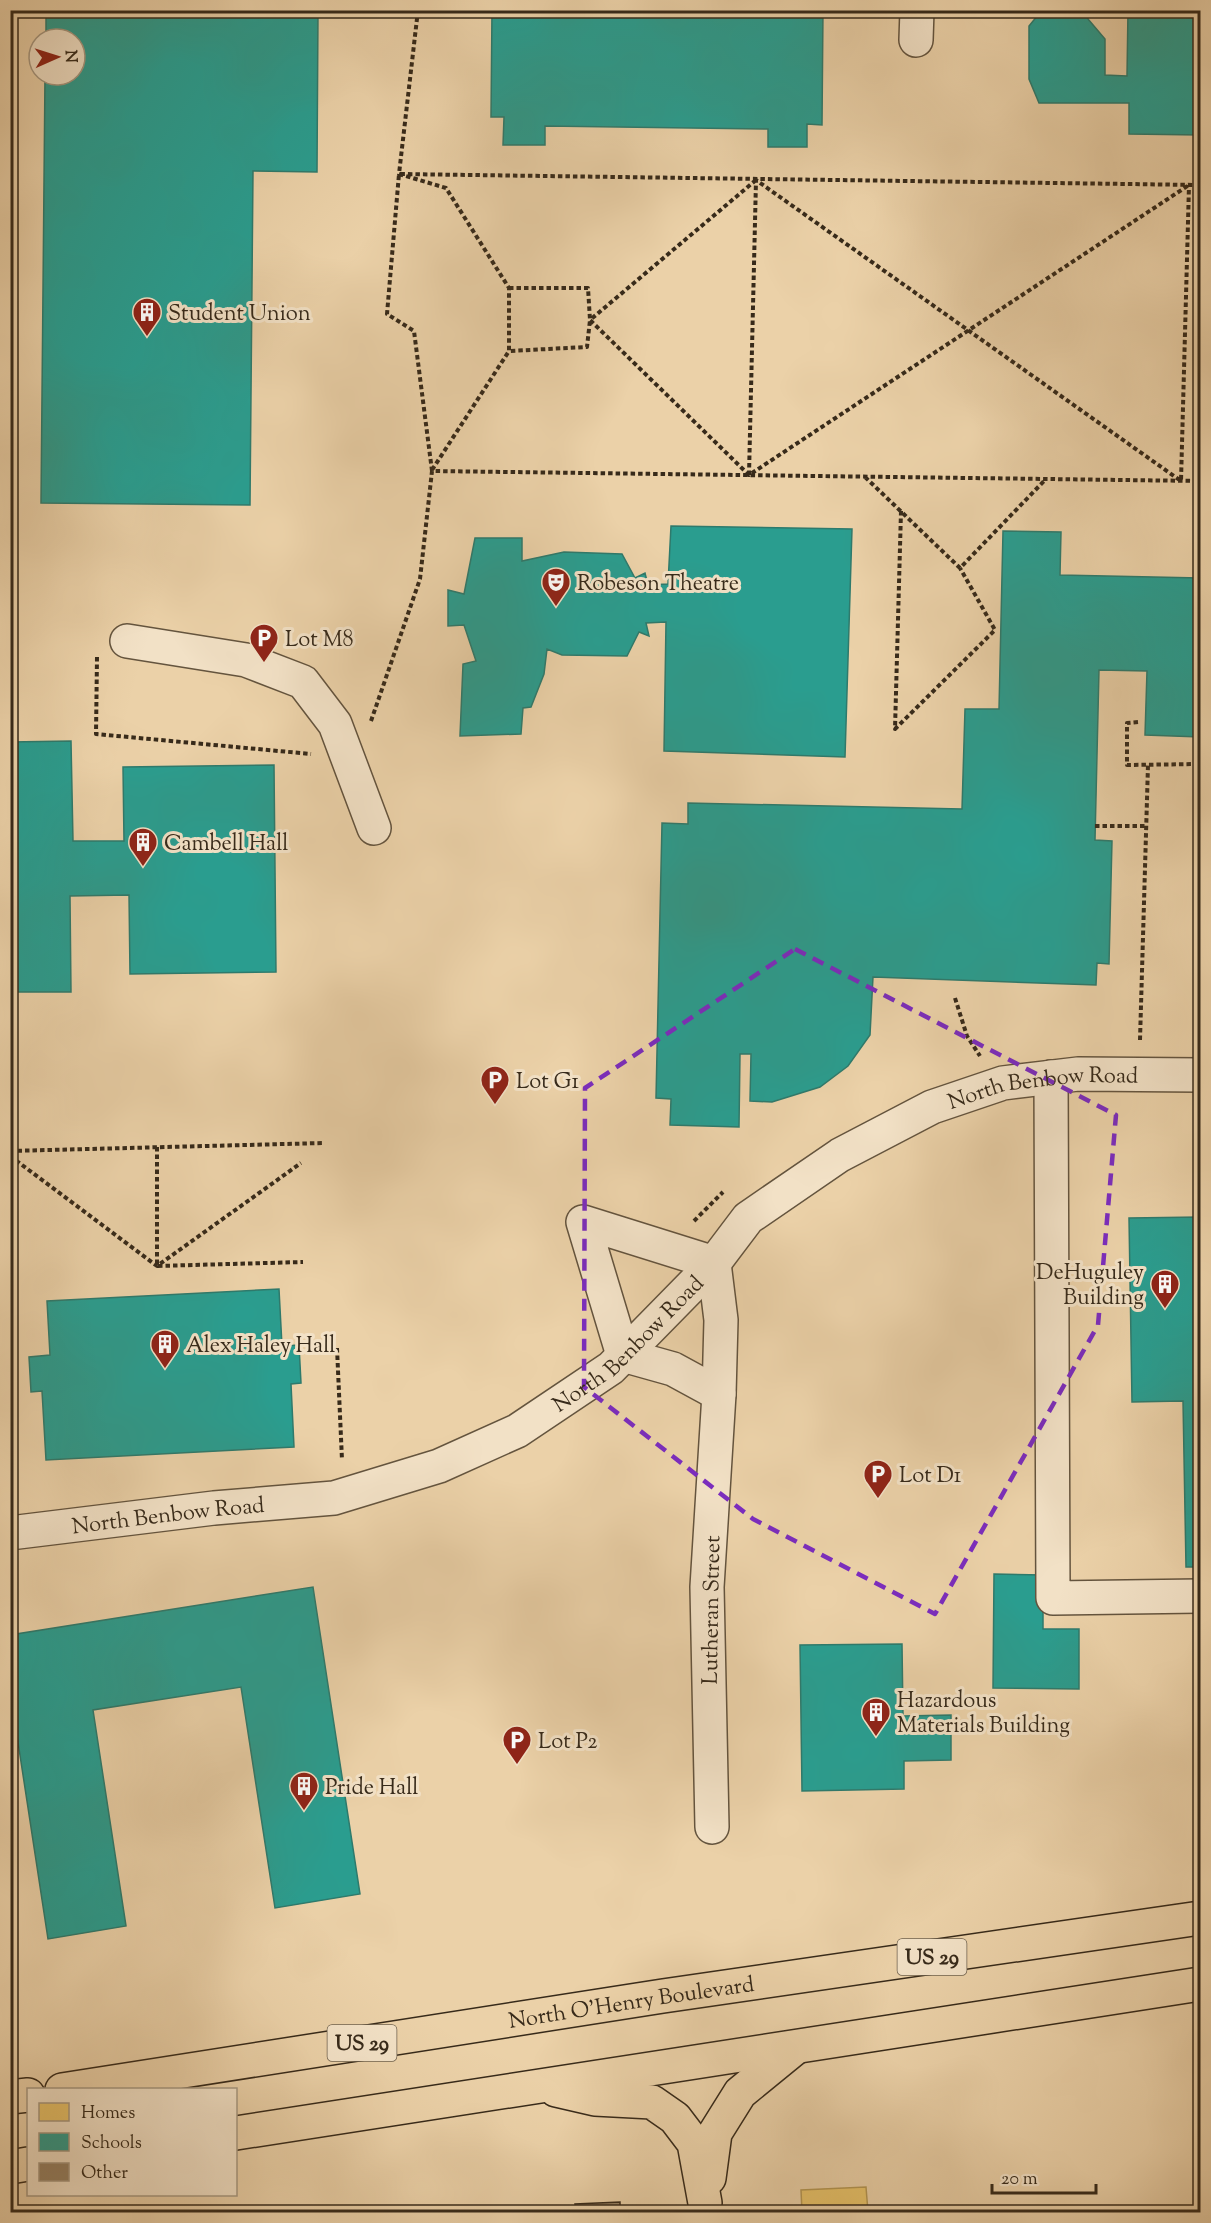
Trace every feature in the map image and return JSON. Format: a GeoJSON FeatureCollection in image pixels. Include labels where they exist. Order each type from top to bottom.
{"type":"FeatureCollection","features":[{"type":"Feature","properties":{"kind":"highway","name":"North O'Henry Boulevard"},"geometry":{"type":"LineString","coordinates":[[75,2088],[663,1996],[1200,1918]]}},
{"type":"Feature","properties":{"kind":"highway"},"geometry":{"type":"LineString","coordinates":[[237,2133],[1200,1984]]}},
{"type":"Feature","properties":{"kind":"highway"},"geometry":{"type":"LineString","coordinates":[[705,2208],[715,2133],[740,2092],[795,2048]]}},
{"type":"Feature","properties":{"kind":"highway"},"geometry":{"type":"LineString","coordinates":[[537,2085],[595,2099],[652,2102],[675,2118],[694,2143],[705,2208]]}},
{"type":"Feature","properties":{"kind":"highway"},"geometry":{"type":"LineString","coordinates":[[10,2097],[27,2095]]}},
{"type":"Feature","properties":{"kind":"highway"},"geometry":{"type":"LineString","coordinates":[[10,2167],[27,2164]]}},
{"type":"Feature","properties":{"kind":"street"},"geometry":{"type":"LineString","coordinates":[[127,641],[246,660],[303,682],[335,724],[374,828]]}},
{"type":"Feature","properties":{"kind":"street","name":"North Benbow Road"},"geometry":{"type":"LineString","coordinates":[[10,1533],[214,1508],[334,1498],[439,1466],[518,1431],[611,1368],[714,1263],[748,1218],[840,1155],[932,1107],[1003,1083],[1051,1077],[1078,1074],[1200,1075]]}},
{"type":"Feature","properties":{"kind":"street"},"geometry":{"type":"LineString","coordinates":[[1051,1077],[1053,1598],[1200,1596]]}},
{"type":"Feature","properties":{"kind":"street"},"geometry":{"type":"LineString","coordinates":[[714,1263],[584,1222],[622,1355],[673,1369],[719,1394]]}},
{"type":"Feature","properties":{"kind":"street","name":"Lutheran Street"},"geometry":{"type":"LineString","coordinates":[[712,1827],[707,1587],[719,1394],[721,1320],[714,1263]]}},
{"type":"Feature","properties":{"kind":"path"},"geometry":{"type":"LineString","coordinates":[[97,654],[96,734],[316,755],[343,746],[367,733],[420,579],[432,471],[414,332],[387,314],[399,174],[418,10]]}},
{"type":"Feature","properties":{"kind":"path"},"geometry":{"type":"LineString","coordinates":[[399,174],[1200,185]]}},
{"type":"Feature","properties":{"kind":"path"},"geometry":{"type":"LineString","coordinates":[[399,174],[446,188],[509,288],[509,351],[432,471]]}},
{"type":"Feature","properties":{"kind":"path"},"geometry":{"type":"LineString","coordinates":[[590,320],[756,180]]}},
{"type":"Feature","properties":{"kind":"path"},"geometry":{"type":"LineString","coordinates":[[756,180],[1181,481]]}},
{"type":"Feature","properties":{"kind":"path"},"geometry":{"type":"LineString","coordinates":[[749,475],[756,180]]}},
{"type":"Feature","properties":{"kind":"path"},"geometry":{"type":"LineString","coordinates":[[749,475],[1189,185]]}},
{"type":"Feature","properties":{"kind":"path"},"geometry":{"type":"LineString","coordinates":[[1181,481],[1189,185]]}},
{"type":"Feature","properties":{"kind":"path"},"geometry":{"type":"LineString","coordinates":[[509,288],[588,288],[590,320],[587,347],[509,351]]}},
{"type":"Feature","properties":{"kind":"path"},"geometry":{"type":"LineString","coordinates":[[590,320],[749,475]]}},
{"type":"Feature","properties":{"kind":"path"},"geometry":{"type":"LineString","coordinates":[[432,471],[1200,481]]}},
{"type":"Feature","properties":{"kind":"path"},"geometry":{"type":"LineString","coordinates":[[865,477],[960,567],[995,630],[895,729],[901,512]]}},
{"type":"Feature","properties":{"kind":"path"},"geometry":{"type":"LineString","coordinates":[[960,567],[1046,479]]}},
{"type":"Feature","properties":{"kind":"path"},"geometry":{"type":"LineString","coordinates":[[1138,722],[1127,723],[1127,765],[1200,764]]}},
{"type":"Feature","properties":{"kind":"path"},"geometry":{"type":"LineString","coordinates":[[1140,1046],[1148,765]]}},
{"type":"Feature","properties":{"kind":"path"},"geometry":{"type":"LineString","coordinates":[[1095,826],[1146,826]]}},
{"type":"Feature","properties":{"kind":"path"},"geometry":{"type":"LineString","coordinates":[[955,998],[967,1036],[982,1059]]}},
{"type":"Feature","properties":{"kind":"path"},"geometry":{"type":"LineString","coordinates":[[10,1150],[324,1143]]}},
{"type":"Feature","properties":{"kind":"path"},"geometry":{"type":"LineString","coordinates":[[157,1147],[157,1266]]}},
{"type":"Feature","properties":{"kind":"path"},"geometry":{"type":"LineString","coordinates":[[10,1156],[157,1266],[303,1262]]}},
{"type":"Feature","properties":{"kind":"path"},"geometry":{"type":"LineString","coordinates":[[157,1266],[301,1163]]}},
{"type":"Feature","properties":{"kind":"path"},"geometry":{"type":"LineString","coordinates":[[330,1464],[342,1462],[338,1348]]}},
{"type":"Feature","properties":{"kind":"highlighted area"},"geometry":{"type":"Polygon","coordinates":[[[795,949],[1116,1115],[1098,1325],[935,1614],[753,1519],[584,1387],[585,1088],[795,949]]]}},
{"type":"Feature","properties":{"kind":"building: Homes"},"geometry":{"type":"Polygon","coordinates":[[[866,2187],[868,2212],[802,2212],[801,2190],[866,2187]]]}},
{"type":"Feature","properties":{"kind":"building: Schools","name":"Student Union"},"geometry":{"type":"Polygon","coordinates":[[[46,10],[318,10],[317,172],[253,171],[250,505],[41,503],[45,87],[87,87],[87,27],[46,27],[46,10]]]}},
{"type":"Feature","properties":{"kind":"building: Schools"},"geometry":{"type":"Polygon","coordinates":[[[492,10],[823,10],[822,125],[807,124],[807,147],[768,147],[768,129],[545,126],[545,145],[503,145],[504,117],[491,117],[492,10]]]}},
{"type":"Feature","properties":{"kind":"building: Schools"},"geometry":{"type":"Polygon","coordinates":[[[1042,10],[1088,10],[1088,19],[1105,39],[1105,75],[1127,76],[1128,10],[1200,10],[1200,135],[1129,134],[1129,103],[1039,103],[1029,79],[1029,26],[1042,10]]]}},
{"type":"Feature","properties":{"kind":"building: Schools"},"geometry":{"type":"Polygon","coordinates":[[[671,526],[852,529],[845,757],[664,751],[666,622],[646,623],[649,636],[639,632],[627,656],[562,655],[547,649],[544,674],[531,707],[523,708],[521,734],[460,736],[463,664],[476,661],[464,625],[448,626],[448,590],[464,594],[475,538],[522,538],[522,561],[564,552],[622,554],[635,578],[645,573],[648,585],[668,584],[671,526]]]}},
{"type":"Feature","properties":{"kind":"building: Schools"},"geometry":{"type":"Polygon","coordinates":[[[1003,531],[1061,532],[1060,575],[1200,578],[1200,737],[1145,735],[1147,671],[1099,670],[1095,840],[1112,841],[1109,964],[1097,963],[1096,985],[873,977],[870,1035],[848,1066],[820,1087],[772,1102],[750,1101],[751,1054],[740,1054],[739,1127],[670,1125],[671,1099],[656,1098],[662,823],[688,824],[688,803],[962,809],[965,709],[999,709],[1003,531]]]}},
{"type":"Feature","properties":{"kind":"building: Schools","name":"Cambell Hall"},"geometry":{"type":"Polygon","coordinates":[[[71,741],[73,841],[124,841],[123,767],[274,765],[276,972],[130,974],[129,895],[70,896],[71,992],[12,992],[10,742],[71,741]]]}},
{"type":"Feature","properties":{"kind":"building: Schools","name":"DeHuguley Building"},"geometry":{"type":"Polygon","coordinates":[[[1200,1217],[1200,1567],[1186,1567],[1183,1401],[1132,1402],[1129,1218],[1200,1217]]]}},
{"type":"Feature","properties":{"kind":"building: Schools","name":"Alex Haley Hall"},"geometry":{"type":"Polygon","coordinates":[[[279,1289],[282,1346],[299,1345],[301,1383],[291,1384],[294,1447],[46,1460],[42,1391],[31,1392],[29,1357],[50,1355],[47,1301],[279,1289]]]}},
{"type":"Feature","properties":{"kind":"building: Schools"},"geometry":{"type":"Polygon","coordinates":[[[994,1574],[1043,1575],[1043,1629],[1079,1629],[1079,1689],[993,1688],[994,1574]]]}},
{"type":"Feature","properties":{"kind":"building: Schools","name":"Pride Hall"},"geometry":{"type":"Polygon","coordinates":[[[313,1587],[360,1894],[275,1908],[241,1687],[93,1710],[126,1926],[48,1939],[16,1729],[10,1730],[10,1635],[313,1587]]]}},
{"type":"Feature","properties":{"kind":"building: Schools","name":"Hazardous Materials Building"},"geometry":{"type":"Polygon","coordinates":[[[902,1644],[903,1716],[951,1715],[951,1760],[904,1761],[904,1789],[802,1791],[800,1645],[902,1644]]]}},
{"type":"Feature","properties":{"kind":"building: Other"},"geometry":{"type":"Polygon","coordinates":[[[620,2202],[620,2212],[576,2212],[575,2204],[620,2202]]]}},
{"type":"Feature","properties":{"kind":"place","name":"Student Union"},"geometry":{"type":"Point","coordinates":[147,338]}},
{"type":"Feature","properties":{"kind":"place","name":"Robeson Theatre"},"geometry":{"type":"Point","coordinates":[556,608]}},
{"type":"Feature","properties":{"kind":"place","name":"Lot M8"},"geometry":{"type":"Point","coordinates":[264,664]}},
{"type":"Feature","properties":{"kind":"place","name":"Cambell Hall"},"geometry":{"type":"Point","coordinates":[143,868]}},
{"type":"Feature","properties":{"kind":"place","name":"Lot G1"},"geometry":{"type":"Point","coordinates":[495,1106]}},
{"type":"Feature","properties":{"kind":"place","name":"DeHuguley Building"},"geometry":{"type":"Point","coordinates":[1165,1310]}},
{"type":"Feature","properties":{"kind":"place","name":"Alex Haley Hall"},"geometry":{"type":"Point","coordinates":[165,1370]}},
{"type":"Feature","properties":{"kind":"place","name":"Lot D1"},"geometry":{"type":"Point","coordinates":[878,1500]}},
{"type":"Feature","properties":{"kind":"place","name":"Hazardous Materials Building"},"geometry":{"type":"Point","coordinates":[876,1738]}},
{"type":"Feature","properties":{"kind":"place","name":"Lot P2"},"geometry":{"type":"Point","coordinates":[517,1766]}},
{"type":"Feature","properties":{"kind":"place","name":"Pride Hall"},"geometry":{"type":"Point","coordinates":[304,1812]}}]}
